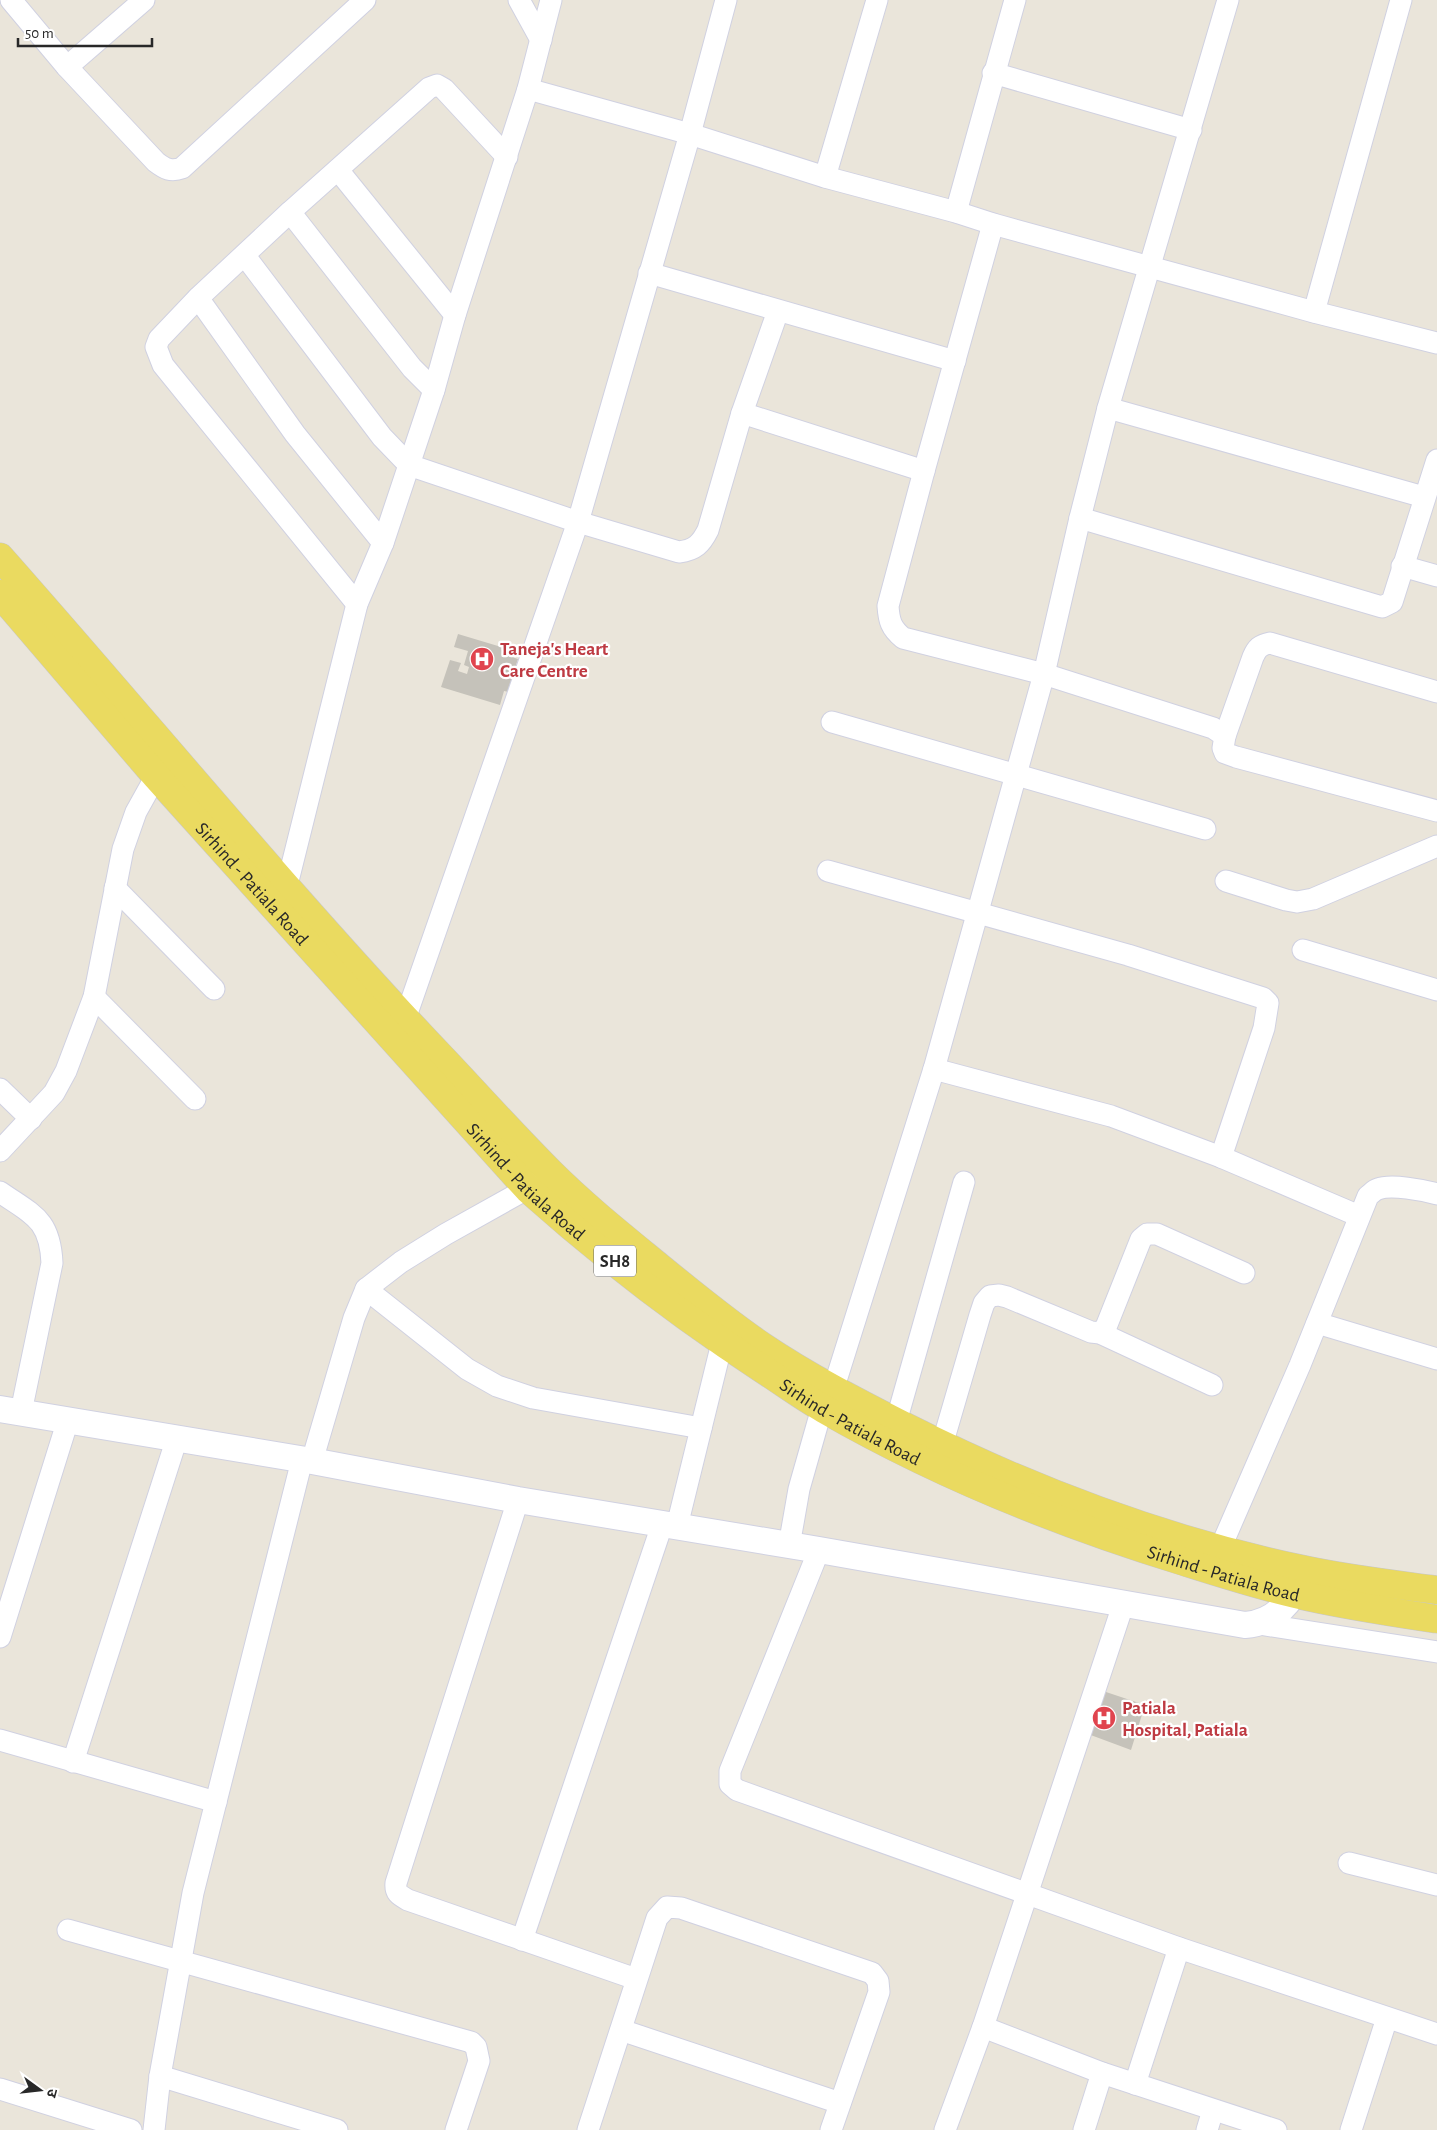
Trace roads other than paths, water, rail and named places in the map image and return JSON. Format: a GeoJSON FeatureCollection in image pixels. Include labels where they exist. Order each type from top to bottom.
{"type":"FeatureCollection","features":[{"type":"Feature","properties":{"kind":"main road"},"geometry":{"type":"LineString","coordinates":[[0,557],[124,698],[286,889],[405,1019],[552,1174],[691,1294],[761,1345],[828,1399],[896,1422],[942,1445],[1053,1494],[1220,1550],[1300,1582],[1437,1590]]}},
{"type":"Feature","properties":{"kind":"main road","name":"Sirhind - Patiala Road"},"geometry":{"type":"LineString","coordinates":[[0,594],[156,776],[528,1189],[573,1229],[722,1343],[828,1399],[880,1440],[983,1490],[1079,1528],[1212,1570],[1300,1582],[1361,1607],[1437,1618]]}},
{"type":"Feature","properties":{"kind":"street"},"geometry":{"type":"LineString","coordinates":[[11,0],[67,67],[156,162],[166,169],[174,170],[182,168],[365,0]]}},
{"type":"Feature","properties":{"kind":"street"},"geometry":{"type":"LineString","coordinates":[[67,67],[144,0]]}},
{"type":"Feature","properties":{"kind":"street"},"geometry":{"type":"LineString","coordinates":[[519,0],[541,40]]}},
{"type":"Feature","properties":{"kind":"street"},"geometry":{"type":"LineString","coordinates":[[286,889],[357,604],[383,543],[434,390],[455,315],[528,89],[551,0]]}},
{"type":"Feature","properties":{"kind":"street"},"geometry":{"type":"LineString","coordinates":[[405,1019],[578,522],[690,134],[726,0]]}},
{"type":"Feature","properties":{"kind":"street"},"geometry":{"type":"LineString","coordinates":[[825,177],[877,0]]}},
{"type":"Feature","properties":{"kind":"street"},"geometry":{"type":"LineString","coordinates":[[956,212],[993,73],[1015,0]]}},
{"type":"Feature","properties":{"kind":"street"},"geometry":{"type":"LineString","coordinates":[[789,1546],[799,1489],[934,1069],[1044,674],[1108,408],[1228,0]]}},
{"type":"Feature","properties":{"kind":"street"},"geometry":{"type":"LineString","coordinates":[[1314,312],[1401,0]]}},
{"type":"Feature","properties":{"kind":"street"},"geometry":{"type":"LineString","coordinates":[[993,73],[1191,130]]}},
{"type":"Feature","properties":{"kind":"street"},"geometry":{"type":"LineString","coordinates":[[357,604],[163,365],[156,347],[159,339],[198,298],[246,256],[290,212],[429,88],[437,86],[444,89],[507,157]]}},
{"type":"Feature","properties":{"kind":"street"},"geometry":{"type":"LineString","coordinates":[[528,89],[690,134],[825,177],[956,212],[993,224],[1314,312],[1437,343]]}},
{"type":"Feature","properties":{"kind":"street"},"geometry":{"type":"LineString","coordinates":[[338,170],[455,315]]}},
{"type":"Feature","properties":{"kind":"street"},"geometry":{"type":"LineString","coordinates":[[290,212],[412,368],[434,390]]}},
{"type":"Feature","properties":{"kind":"street"},"geometry":{"type":"LineString","coordinates":[[993,224],[888,606],[889,619],[893,629],[903,638],[1044,674],[1214,728],[1225,736]]}},
{"type":"Feature","properties":{"kind":"street"},"geometry":{"type":"LineString","coordinates":[[246,256],[382,437],[409,465],[578,522],[679,552],[691,550],[702,543],[708,530],[742,413],[778,311]]}},
{"type":"Feature","properties":{"kind":"street"},"geometry":{"type":"LineString","coordinates":[[649,273],[955,361]]}},
{"type":"Feature","properties":{"kind":"street"},"geometry":{"type":"LineString","coordinates":[[198,298],[295,434],[383,543]]}},
{"type":"Feature","properties":{"kind":"street"},"geometry":{"type":"LineString","coordinates":[[1108,408],[1424,497]]}},
{"type":"Feature","properties":{"kind":"street"},"geometry":{"type":"LineString","coordinates":[[742,413],[924,471]]}},
{"type":"Feature","properties":{"kind":"street"},"geometry":{"type":"LineString","coordinates":[[1080,518],[1376,606],[1388,606],[1392,602],[1437,460]]}},
{"type":"Feature","properties":{"kind":"street"},"geometry":{"type":"LineString","coordinates":[[1402,566],[1437,576]]}},
{"type":"Feature","properties":{"kind":"street"},"geometry":{"type":"LineString","coordinates":[[1437,692],[1270,644],[1262,644],[1257,648],[1253,657],[1225,736],[1224,748],[1229,755],[1437,811]]}},
{"type":"Feature","properties":{"kind":"street"},"geometry":{"type":"LineString","coordinates":[[832,722],[1205,830]]}},
{"type":"Feature","properties":{"kind":"street"},"geometry":{"type":"LineString","coordinates":[[0,1150],[54,1093],[66,1071],[94,997],[123,849],[136,812],[156,776]]}},
{"type":"Feature","properties":{"kind":"street"},"geometry":{"type":"LineString","coordinates":[[1226,881],[1297,902],[1314,899],[1437,846]]}},
{"type":"Feature","properties":{"kind":"street"},"geometry":{"type":"LineString","coordinates":[[828,871],[978,912],[1256,994],[1268,1003],[1264,1028],[1222,1157]]}},
{"type":"Feature","properties":{"kind":"street"},"geometry":{"type":"LineString","coordinates":[[115,888],[214,989]]}},
{"type":"Feature","properties":{"kind":"street"},"geometry":{"type":"LineString","coordinates":[[1303,950],[1436,985]]}},
{"type":"Feature","properties":{"kind":"street"},"geometry":{"type":"LineString","coordinates":[[94,997],[195,1099]]}},
{"type":"Feature","properties":{"kind":"street"},"geometry":{"type":"LineString","coordinates":[[934,1069],[1111,1116],[1222,1157],[1359,1216]]}},
{"type":"Feature","properties":{"kind":"street"},"geometry":{"type":"LineString","coordinates":[[0,1089],[31,1119]]}},
{"type":"Feature","properties":{"kind":"street"},"geometry":{"type":"LineString","coordinates":[[154,2130],[160,2076],[193,1893],[307,1461],[354,1318],[366,1289],[401,1262],[446,1234],[552,1174]]}},
{"type":"Feature","properties":{"kind":"street"},"geometry":{"type":"LineString","coordinates":[[896,1422],[964,1182]]}},
{"type":"Feature","properties":{"kind":"street"},"geometry":{"type":"LineString","coordinates":[[1220,1550],[1317,1323],[1368,1196],[1377,1189],[1389,1187],[1437,1194]]}},
{"type":"Feature","properties":{"kind":"street"},"geometry":{"type":"LineString","coordinates":[[0,1192],[31,1213],[41,1223],[48,1232],[52,1246],[52,1263],[10,1411],[177,1438],[518,1500],[819,1550],[1123,1605],[1245,1625],[1258,1624],[1437,1652]]}},
{"type":"Feature","properties":{"kind":"street"},"geometry":{"type":"LineString","coordinates":[[1100,1333],[1106,1327],[1141,1239],[1147,1234],[1157,1234],[1244,1273]]}},
{"type":"Feature","properties":{"kind":"street"},"geometry":{"type":"LineString","coordinates":[[366,1289],[468,1369],[497,1386],[532,1398],[701,1428]]}},
{"type":"Feature","properties":{"kind":"street"},"geometry":{"type":"LineString","coordinates":[[942,1445],[980,1315],[984,1303],[990,1296],[999,1295],[1007,1297],[1091,1332],[1100,1333],[1212,1385]]}},
{"type":"Feature","properties":{"kind":"street"},"geometry":{"type":"LineString","coordinates":[[1317,1323],[1437,1359]]}},
{"type":"Feature","properties":{"kind":"street"},"geometry":{"type":"LineString","coordinates":[[522,1940],[669,1525],[701,1428],[722,1343]]}},
{"type":"Feature","properties":{"kind":"street"},"geometry":{"type":"LineString","coordinates":[[0,1637],[68,1420]]}},
{"type":"Feature","properties":{"kind":"street"},"geometry":{"type":"LineString","coordinates":[[73,1762],[177,1438]]}},
{"type":"Feature","properties":{"kind":"street"},"geometry":{"type":"LineString","coordinates":[[518,1500],[396,1883],[396,1890],[398,1895],[408,1900],[636,1979]]}},
{"type":"Feature","properties":{"kind":"street"},"geometry":{"type":"LineString","coordinates":[[819,1550],[730,1772],[730,1784],[737,1790],[1027,1892],[1179,1948],[1437,2034]]}},
{"type":"Feature","properties":{"kind":"street"},"geometry":{"type":"LineString","coordinates":[[1258,1624],[1276,1614],[1300,1582]]}},
{"type":"Feature","properties":{"kind":"street"},"geometry":{"type":"LineString","coordinates":[[945,2130],[983,2027],[1123,1605]]}},
{"type":"Feature","properties":{"kind":"street"},"geometry":{"type":"LineString","coordinates":[[0,1740],[216,1802]]}},
{"type":"Feature","properties":{"kind":"street"},"geometry":{"type":"LineString","coordinates":[[1348,1863],[1437,1885]]}},
{"type":"Feature","properties":{"kind":"street"},"geometry":{"type":"LineString","coordinates":[[588,2130],[657,1918],[667,1908],[681,1908],[872,1973],[878,1981],[879,1992],[831,2130]]}},
{"type":"Feature","properties":{"kind":"street"},"geometry":{"type":"LineString","coordinates":[[68,1930],[471,2042],[476,2047],[479,2061],[456,2130]]}},
{"type":"Feature","properties":{"kind":"street"},"geometry":{"type":"LineString","coordinates":[[1135,2084],[1179,1948]]}},
{"type":"Feature","properties":{"kind":"street"},"geometry":{"type":"LineString","coordinates":[[1352,2130],[1386,2018]]}},
{"type":"Feature","properties":{"kind":"street"},"geometry":{"type":"LineString","coordinates":[[983,2027],[1135,2084],[1210,2120],[1276,2130]]}},
{"type":"Feature","properties":{"kind":"street"},"geometry":{"type":"LineString","coordinates":[[621,2030],[840,2103]]}},
{"type":"Feature","properties":{"kind":"street"},"geometry":{"type":"LineString","coordinates":[[1084,2130],[1102,2073]]}},
{"type":"Feature","properties":{"kind":"street"},"geometry":{"type":"LineString","coordinates":[[160,2076],[337,2130]]}},
{"type":"Feature","properties":{"kind":"street"},"geometry":{"type":"LineString","coordinates":[[0,2089],[131,2130]]}},
{"type":"Feature","properties":{"kind":"place","name":"Taneja's Heart Care Centre"},"geometry":{"type":"Point","coordinates":[482,659]}},
{"type":"Feature","properties":{"kind":"place","name":"Patiala Hospital, Patiala"},"geometry":{"type":"Point","coordinates":[1104,1718]}}]}
